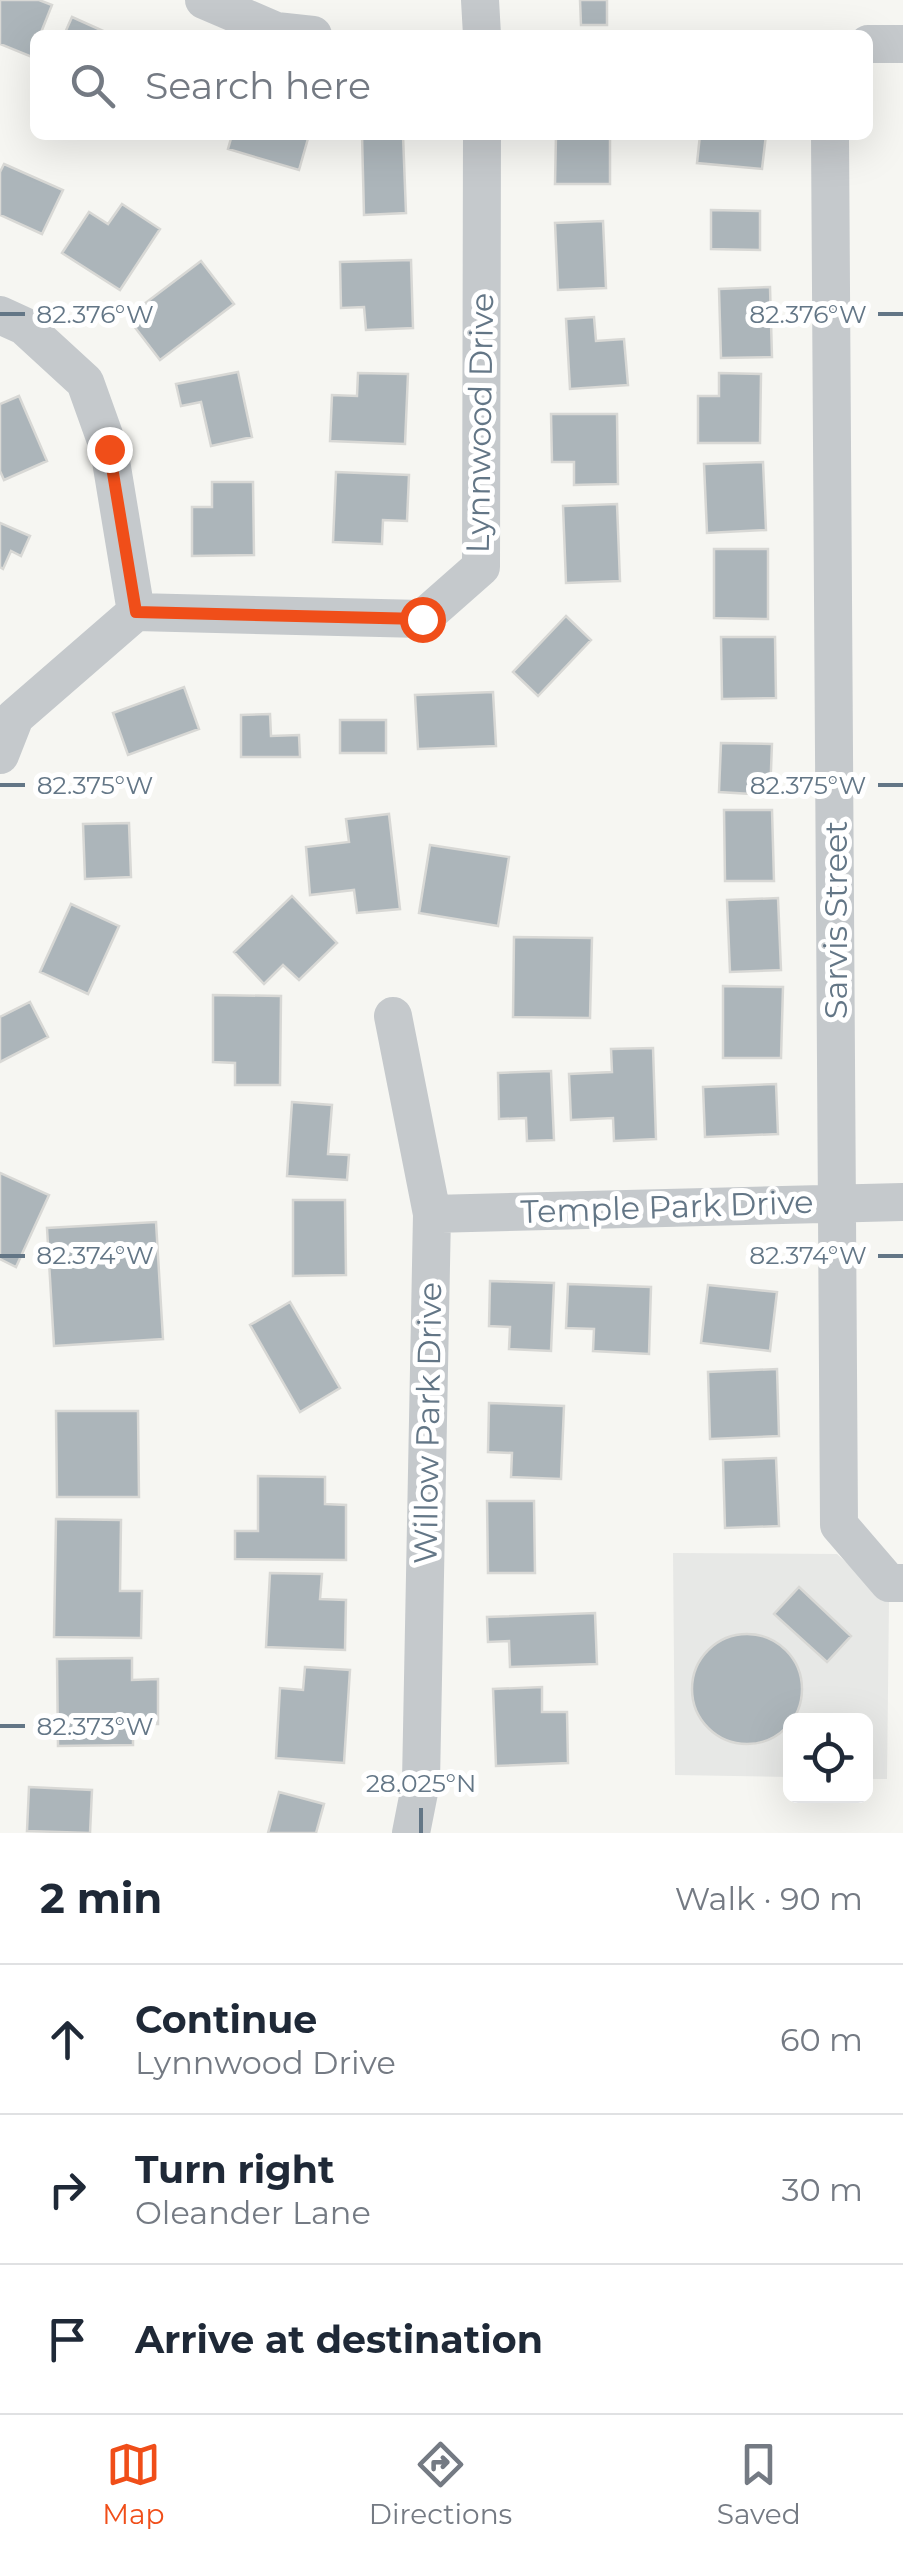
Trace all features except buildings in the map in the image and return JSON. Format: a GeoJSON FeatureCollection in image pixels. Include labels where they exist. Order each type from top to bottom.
{"type":"FeatureCollection","features":[{"type":"Feature","properties":{"kind":"street"},"geometry":{"type":"LineString","coordinates":[[204,0],[274,30]]}},
{"type":"Feature","properties":{"kind":"street"},"geometry":{"type":"LineString","coordinates":[[480,0],[482,30]]}},
{"type":"Feature","properties":{"kind":"street"},"geometry":{"type":"LineString","coordinates":[[873,44],[903,44]]}},
{"type":"Feature","properties":{"kind":"street","name":"Lynnwood Drive"},"geometry":{"type":"LineString","coordinates":[[136,612],[422,619],[481,566],[482,140]]}},
{"type":"Feature","properties":{"kind":"street","name":"Sarvis Street"},"geometry":{"type":"LineString","coordinates":[[830,140],[839,1526],[889,1583],[903,1583]]}},
{"type":"Feature","properties":{"kind":"street"},"geometry":{"type":"LineString","coordinates":[[0,315],[24,326],[86,382],[109,449],[136,612],[15,717],[0,754]]}},
{"type":"Feature","properties":{"kind":"street","name":"Willow Park Drive"},"geometry":{"type":"LineString","coordinates":[[393,1016],[432,1214],[421,1782],[411,1833]]}},
{"type":"Feature","properties":{"kind":"street","name":"Temple Park Drive"},"geometry":{"type":"LineString","coordinates":[[432,1214],[903,1202]]}},
{"type":"Feature","properties":{"kind":"shaded area"},"geometry":{"type":"Polygon","coordinates":[[[673,1553],[837,1554],[889,1602],[887,1779],[873,1779],[873,1713],[783,1713],[783,1777],[675,1775],[673,1553]]]}},
{"type":"Feature","properties":{"kind":"route"},"geometry":{"type":"LineString","coordinates":[[109,449],[136,612],[422,619]]}}]}
